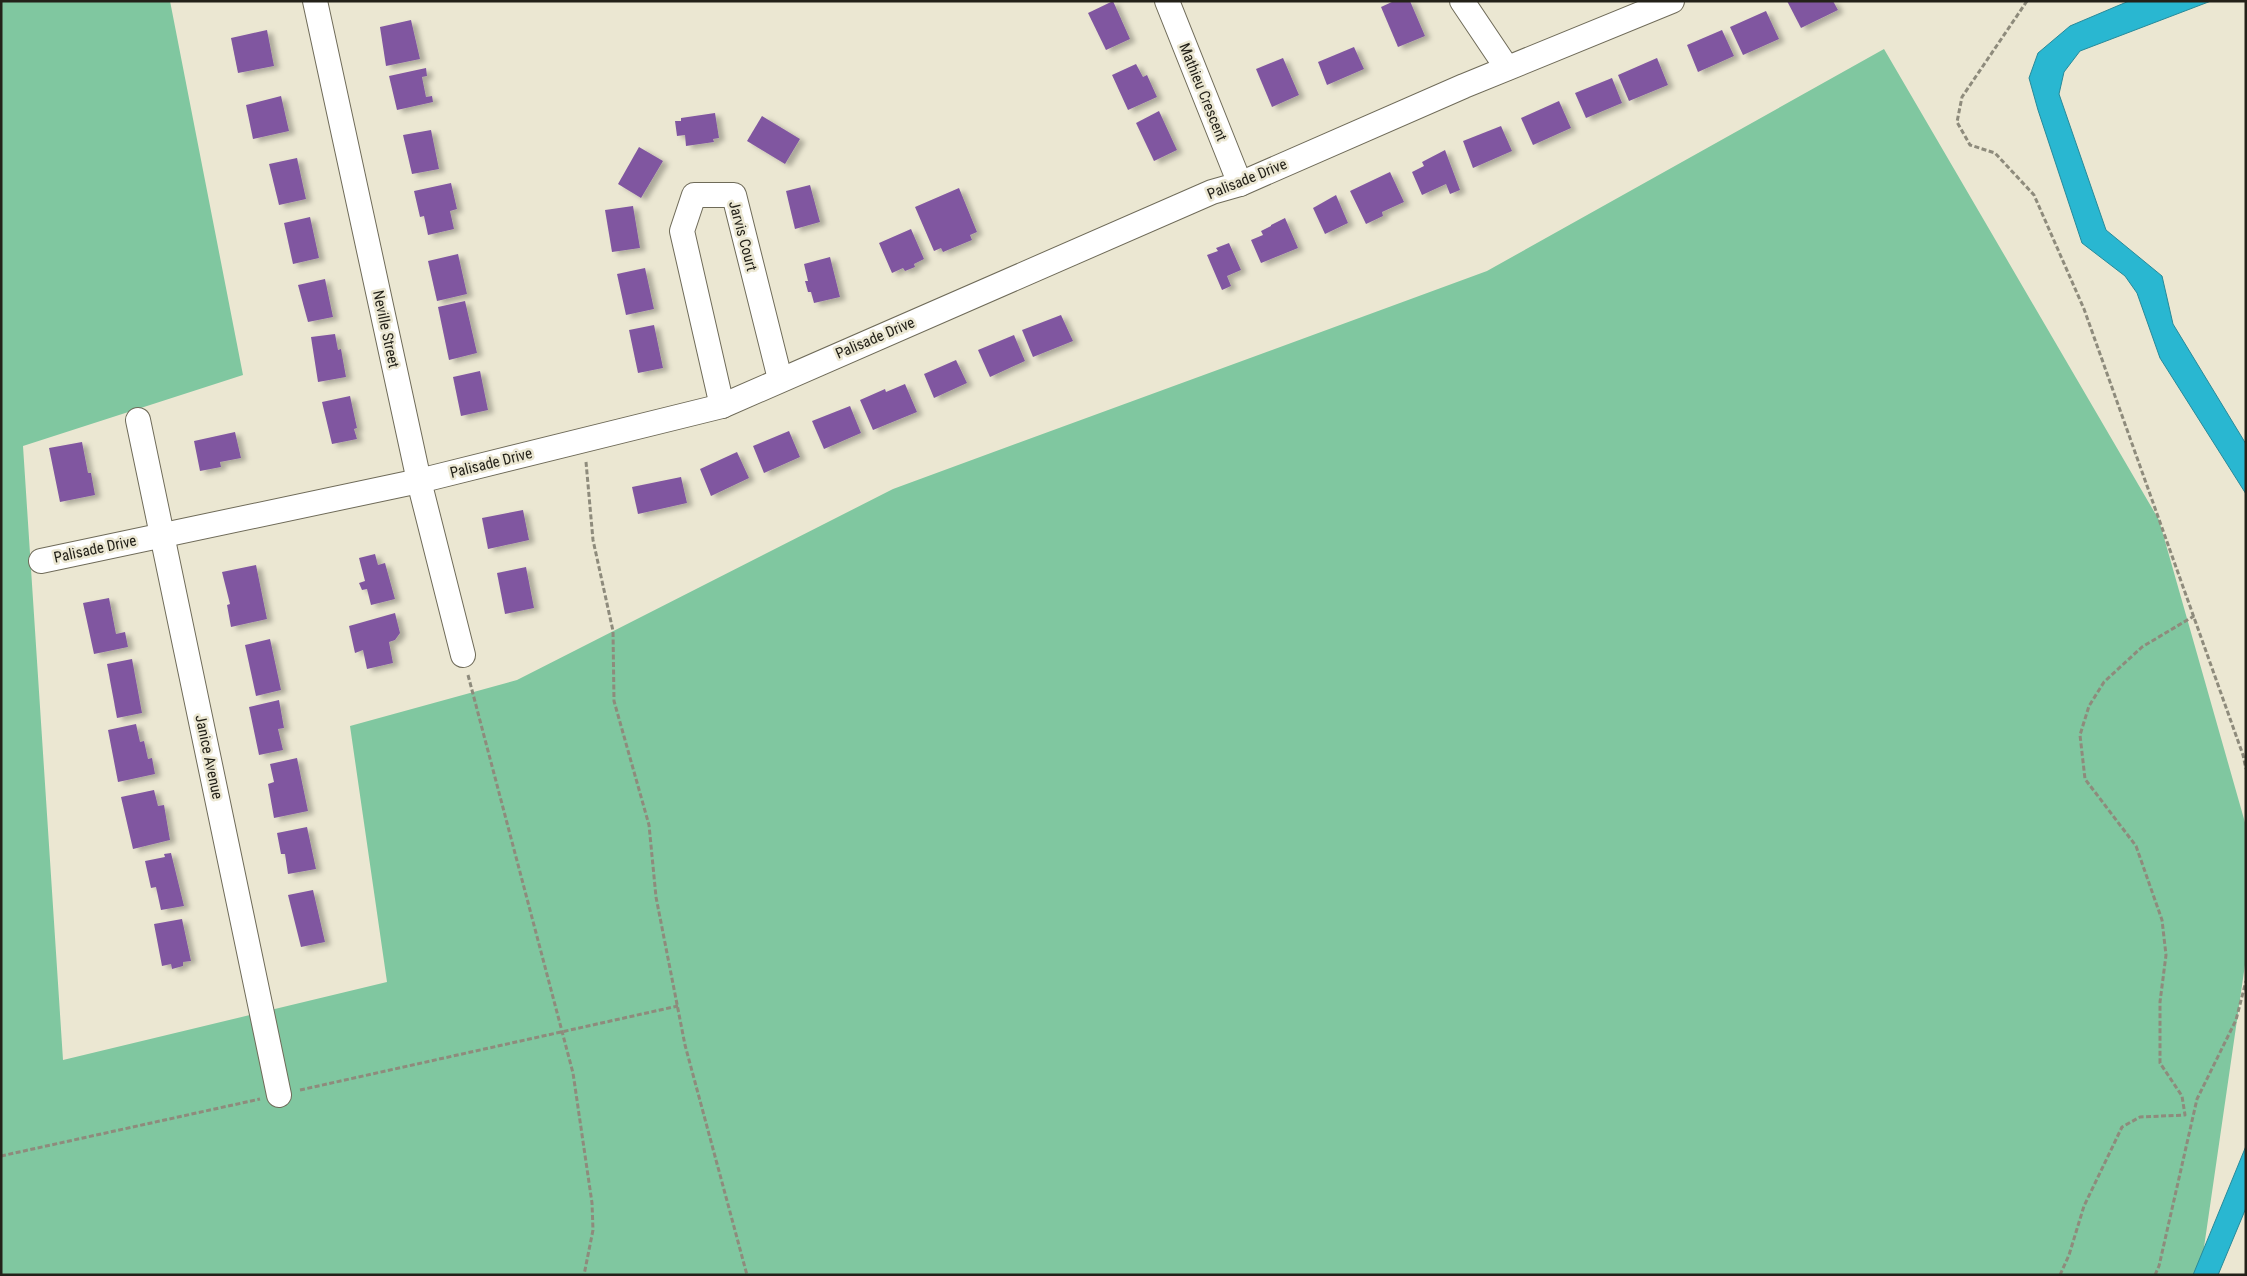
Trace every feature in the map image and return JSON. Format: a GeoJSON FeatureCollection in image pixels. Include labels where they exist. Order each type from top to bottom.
{"type":"FeatureCollection","features":[{"type":"Feature","properties":{"kind":"street","name":"Neville Street"},"geometry":{"type":"LineString","coordinates":[[315,1],[419,481],[463,655]]}},
{"type":"Feature","properties":{"kind":"street","name":"Mathieu Crescent"},"geometry":{"type":"LineString","coordinates":[[1167,1],[1240,184]]}},
{"type":"Feature","properties":{"kind":"street"},"geometry":{"type":"LineString","coordinates":[[1462,1],[1507,68]]}},
{"type":"Feature","properties":{"kind":"street","name":"Palisade Drive"},"geometry":{"type":"LineString","coordinates":[[41,561],[419,481],[722,406],[780,379],[1212,192],[1240,184],[1507,68],[1672,1]]}},
{"type":"Feature","properties":{"kind":"street","name":"Jarvis Court"},"geometry":{"type":"LineString","coordinates":[[722,406],[682,232],[694,195],[734,195],[780,379]]}},
{"type":"Feature","properties":{"kind":"street","name":"Janice Avenue"},"geometry":{"type":"LineString","coordinates":[[138,420],[279,1095]]}},
{"type":"Feature","properties":{"kind":"path"},"geometry":{"type":"LineString","coordinates":[[2027,1],[1962,97],[1957,122],[1970,145],[1995,153],[2034,195],[2055,242],[2084,309],[2243,755],[2246,769]]}},
{"type":"Feature","properties":{"kind":"path"},"geometry":{"type":"LineString","coordinates":[[584,440],[593,540],[613,631],[614,701],[649,825],[656,897],[685,1045],[747,1275]]}},
{"type":"Feature","properties":{"kind":"path"},"geometry":{"type":"LineString","coordinates":[[2060,1275],[2069,1256],[2084,1206],[2122,1127],[2140,1117],[2185,1115],[2182,1096],[2160,1063],[2160,1002],[2166,955],[2162,920],[2136,846],[2085,779],[2080,735],[2089,706],[2104,682],[2142,647],[2194,616]]}},
{"type":"Feature","properties":{"kind":"path"},"geometry":{"type":"LineString","coordinates":[[463,655],[573,1073],[592,1203],[593,1230],[584,1275]]}},
{"type":"Feature","properties":{"kind":"path"},"geometry":{"type":"LineString","coordinates":[[2155,1275],[2159,1266],[2197,1099],[2236,1020],[2246,980]]}},
{"type":"Feature","properties":{"kind":"path"},"geometry":{"type":"LineString","coordinates":[[1,1156],[678,1006]]}},
{"type":"Feature","properties":{"kind":"green space"},"geometry":{"type":"Polygon","coordinates":[[[1,1],[170,1],[243,375],[23,446],[63,1060],[387,982],[350,726],[517,680],[893,489],[1487,271],[1884,49],[2159,520],[2246,826],[2246,958],[2200,1275],[1,1275],[1,1]]]}},
{"type":"Feature","properties":{"kind":"water"},"geometry":{"type":"Polygon","coordinates":[[[2129,1],[2211,1],[2080,51],[2064,72],[2059,94],[2106,230],[2162,276],[2173,324],[2246,444],[2246,494],[2160,358],[2137,293],[2125,276],[2082,243],[2029,78],[2038,53],[2070,26],[2129,1]]]}},
{"type":"Feature","properties":{"kind":"water"},"geometry":{"type":"Polygon","coordinates":[[[2246,1146],[2246,1208],[2218,1275],[2193,1275],[2246,1146]]]}},
{"type":"Feature","properties":{"kind":"building"},"geometry":{"type":"Polygon","coordinates":[[[1113,1],[1130,39],[1106,50],[1088,13],[1113,1]]]}},
{"type":"Feature","properties":{"kind":"building"},"geometry":{"type":"Polygon","coordinates":[[[1394,1],[1410,1],[1425,36],[1398,47],[1381,7],[1394,1]]]}},
{"type":"Feature","properties":{"kind":"building"},"geometry":{"type":"Polygon","coordinates":[[[1787,1],[1833,1],[1838,10],[1801,28],[1787,1]]]}},
{"type":"Feature","properties":{"kind":"building"},"geometry":{"type":"Polygon","coordinates":[[[1766,11],[1779,39],[1743,55],[1730,27],[1766,11]]]}},
{"type":"Feature","properties":{"kind":"building"},"geometry":{"type":"Polygon","coordinates":[[[411,20],[420,59],[386,66],[380,27],[411,20]]]}},
{"type":"Feature","properties":{"kind":"building"},"geometry":{"type":"Polygon","coordinates":[[[267,30],[274,66],[238,73],[231,38],[267,30]]]}},
{"type":"Feature","properties":{"kind":"building"},"geometry":{"type":"Polygon","coordinates":[[[1722,30],[1734,56],[1698,72],[1687,45],[1722,30]]]}},
{"type":"Feature","properties":{"kind":"building"},"geometry":{"type":"Polygon","coordinates":[[[1354,47],[1364,69],[1327,85],[1318,62],[1354,47]]]}},
{"type":"Feature","properties":{"kind":"building"},"geometry":{"type":"Polygon","coordinates":[[[1283,58],[1299,95],[1272,107],[1256,69],[1283,58]]]}},
{"type":"Feature","properties":{"kind":"building"},"geometry":{"type":"Polygon","coordinates":[[[1657,58],[1668,85],[1629,101],[1618,75],[1657,58]]]}},
{"type":"Feature","properties":{"kind":"building"},"geometry":{"type":"Polygon","coordinates":[[[1136,64],[1143,77],[1147,75],[1157,97],[1128,110],[1112,75],[1136,64]]]}},
{"type":"Feature","properties":{"kind":"building"},"geometry":{"type":"Polygon","coordinates":[[[426,68],[427,76],[422,77],[426,97],[432,96],[433,102],[397,110],[389,76],[426,68]]]}},
{"type":"Feature","properties":{"kind":"building"},"geometry":{"type":"Polygon","coordinates":[[[1612,78],[1622,103],[1586,118],[1575,93],[1612,78]]]}},
{"type":"Feature","properties":{"kind":"building"},"geometry":{"type":"Polygon","coordinates":[[[281,96],[289,131],[253,139],[246,105],[281,96]]]}},
{"type":"Feature","properties":{"kind":"building"},"geometry":{"type":"Polygon","coordinates":[[[1559,101],[1571,128],[1533,145],[1521,118],[1559,101]]]}},
{"type":"Feature","properties":{"kind":"building"},"geometry":{"type":"Polygon","coordinates":[[[1159,111],[1177,150],[1154,161],[1136,123],[1159,111]]]}},
{"type":"Feature","properties":{"kind":"building"},"geometry":{"type":"Polygon","coordinates":[[[715,113],[719,138],[713,139],[714,142],[686,146],[685,135],[677,136],[675,121],[681,121],[681,118],[715,113]]]}},
{"type":"Feature","properties":{"kind":"building"},"geometry":{"type":"Polygon","coordinates":[[[762,116],[800,139],[785,164],[747,141],[762,116]]]}},
{"type":"Feature","properties":{"kind":"building"},"geometry":{"type":"Polygon","coordinates":[[[1501,126],[1512,151],[1473,168],[1463,141],[1501,126]]]}},
{"type":"Feature","properties":{"kind":"building"},"geometry":{"type":"Polygon","coordinates":[[[431,130],[439,169],[412,174],[403,135],[431,130]]]}},
{"type":"Feature","properties":{"kind":"building"},"geometry":{"type":"Polygon","coordinates":[[[639,147],[663,161],[641,198],[618,184],[639,147]]]}},
{"type":"Feature","properties":{"kind":"building"},"geometry":{"type":"Polygon","coordinates":[[[1445,150],[1460,190],[1450,194],[1446,184],[1422,195],[1412,172],[1424,166],[1422,162],[1445,150]]]}},
{"type":"Feature","properties":{"kind":"building"},"geometry":{"type":"Polygon","coordinates":[[[297,158],[306,199],[279,205],[269,164],[297,158]]]}},
{"type":"Feature","properties":{"kind":"building"},"geometry":{"type":"Polygon","coordinates":[[[1390,172],[1404,202],[1382,212],[1383,216],[1366,224],[1350,191],[1390,172]]]}},
{"type":"Feature","properties":{"kind":"building"},"geometry":{"type":"Polygon","coordinates":[[[451,183],[457,209],[450,211],[454,229],[428,235],[424,216],[420,217],[414,191],[451,183]]]}},
{"type":"Feature","properties":{"kind":"building"},"geometry":{"type":"Polygon","coordinates":[[[810,185],[820,222],[795,229],[786,191],[810,185]]]}},
{"type":"Feature","properties":{"kind":"building"},"geometry":{"type":"Polygon","coordinates":[[[959,188],[977,232],[970,235],[972,240],[943,252],[941,248],[934,251],[915,207],[959,188]]]}},
{"type":"Feature","properties":{"kind":"building"},"geometry":{"type":"Polygon","coordinates":[[[1336,195],[1348,223],[1325,234],[1313,208],[1336,195]]]}},
{"type":"Feature","properties":{"kind":"building"},"geometry":{"type":"Polygon","coordinates":[[[633,206],[640,248],[612,252],[605,210],[633,206]]]}},
{"type":"Feature","properties":{"kind":"building"},"geometry":{"type":"Polygon","coordinates":[[[310,217],[319,258],[293,264],[284,223],[310,217]]]}},
{"type":"Feature","properties":{"kind":"building"},"geometry":{"type":"Polygon","coordinates":[[[1285,218],[1298,248],[1261,263],[1251,240],[1263,235],[1261,231],[1285,218]]]}},
{"type":"Feature","properties":{"kind":"building"},"geometry":{"type":"Polygon","coordinates":[[[911,229],[924,259],[914,264],[915,267],[905,271],[903,268],[892,273],[879,243],[911,229]]]}},
{"type":"Feature","properties":{"kind":"building"},"geometry":{"type":"Polygon","coordinates":[[[1229,243],[1241,270],[1227,276],[1231,286],[1222,290],[1207,255],[1218,251],[1216,248],[1229,243]]]}},
{"type":"Feature","properties":{"kind":"building"},"geometry":{"type":"Polygon","coordinates":[[[458,254],[467,294],[437,301],[428,261],[458,254]]]}},
{"type":"Feature","properties":{"kind":"building"},"geometry":{"type":"Polygon","coordinates":[[[830,257],[840,297],[814,303],[805,281],[808,281],[804,264],[830,257]]]}},
{"type":"Feature","properties":{"kind":"building"},"geometry":{"type":"Polygon","coordinates":[[[645,268],[654,309],[626,315],[617,274],[645,268]]]}},
{"type":"Feature","properties":{"kind":"building"},"geometry":{"type":"Polygon","coordinates":[[[325,279],[333,317],[308,322],[298,285],[325,279]]]}},
{"type":"Feature","properties":{"kind":"building"},"geometry":{"type":"Polygon","coordinates":[[[465,301],[477,353],[449,360],[438,307],[465,301]]]}},
{"type":"Feature","properties":{"kind":"building"},"geometry":{"type":"Polygon","coordinates":[[[1061,315],[1073,341],[1033,357],[1022,330],[1061,315]]]}},
{"type":"Feature","properties":{"kind":"building"},"geometry":{"type":"Polygon","coordinates":[[[654,325],[663,368],[638,373],[629,330],[654,325]]]}},
{"type":"Feature","properties":{"kind":"building"},"geometry":{"type":"Polygon","coordinates":[[[335,334],[338,350],[341,349],[346,377],[318,382],[311,337],[335,334]]]}},
{"type":"Feature","properties":{"kind":"building"},"geometry":{"type":"Polygon","coordinates":[[[1014,335],[1025,361],[990,377],[978,350],[1014,335]]]}},
{"type":"Feature","properties":{"kind":"building"},"geometry":{"type":"Polygon","coordinates":[[[956,360],[967,383],[934,398],[924,374],[956,360]]]}},
{"type":"Feature","properties":{"kind":"building"},"geometry":{"type":"Polygon","coordinates":[[[480,371],[488,410],[461,416],[453,377],[480,371]]]}},
{"type":"Feature","properties":{"kind":"building"},"geometry":{"type":"Polygon","coordinates":[[[905,384],[917,412],[873,430],[860,400],[885,389],[886,392],[905,384]]]}},
{"type":"Feature","properties":{"kind":"building"},"geometry":{"type":"Polygon","coordinates":[[[350,396],[357,428],[354,429],[357,439],[332,444],[322,402],[350,396]]]}},
{"type":"Feature","properties":{"kind":"building"},"geometry":{"type":"Polygon","coordinates":[[[850,406],[861,433],[824,449],[812,421],[850,406]]]}},
{"type":"Feature","properties":{"kind":"building"},"geometry":{"type":"Polygon","coordinates":[[[789,431],[800,457],[764,473],[753,446],[789,431]]]}},
{"type":"Feature","properties":{"kind":"building"},"geometry":{"type":"Polygon","coordinates":[[[235,432],[241,458],[220,462],[221,467],[200,471],[194,441],[235,432]]]}},
{"type":"Feature","properties":{"kind":"building"},"geometry":{"type":"Polygon","coordinates":[[[82,442],[88,473],[91,473],[95,495],[60,502],[49,448],[82,442]]]}},
{"type":"Feature","properties":{"kind":"building"},"geometry":{"type":"Polygon","coordinates":[[[737,452],[749,478],[711,496],[700,469],[737,452]]]}},
{"type":"Feature","properties":{"kind":"building"},"geometry":{"type":"Polygon","coordinates":[[[681,477],[687,503],[638,514],[632,487],[681,477]]]}},
{"type":"Feature","properties":{"kind":"building"},"geometry":{"type":"Polygon","coordinates":[[[523,510],[529,540],[488,549],[482,518],[523,510]]]}},
{"type":"Feature","properties":{"kind":"building"},"geometry":{"type":"Polygon","coordinates":[[[375,554],[378,565],[385,563],[395,599],[371,605],[367,589],[362,590],[359,583],[365,581],[359,558],[375,554]]]}},
{"type":"Feature","properties":{"kind":"building"},"geometry":{"type":"Polygon","coordinates":[[[256,565],[267,619],[231,627],[227,605],[230,604],[222,572],[256,565]]]}},
{"type":"Feature","properties":{"kind":"building"},"geometry":{"type":"Polygon","coordinates":[[[526,567],[534,608],[505,614],[497,573],[526,567]]]}},
{"type":"Feature","properties":{"kind":"building"},"geometry":{"type":"Polygon","coordinates":[[[109,598],[116,634],[125,632],[128,647],[94,654],[83,603],[109,598]]]}},
{"type":"Feature","properties":{"kind":"building"},"geometry":{"type":"Polygon","coordinates":[[[395,613],[400,633],[395,640],[389,642],[393,663],[367,669],[363,650],[355,653],[349,626],[395,613]]]}},
{"type":"Feature","properties":{"kind":"building"},"geometry":{"type":"Polygon","coordinates":[[[270,639],[281,690],[256,696],[245,645],[270,639]]]}},
{"type":"Feature","properties":{"kind":"building"},"geometry":{"type":"Polygon","coordinates":[[[132,659],[142,713],[117,718],[107,664],[132,659]]]}},
{"type":"Feature","properties":{"kind":"building"},"geometry":{"type":"Polygon","coordinates":[[[279,700],[284,728],[278,729],[283,750],[259,755],[249,707],[279,700]]]}},
{"type":"Feature","properties":{"kind":"building"},"geometry":{"type":"Polygon","coordinates":[[[136,724],[140,742],[144,741],[148,759],[152,758],[155,774],[118,782],[108,730],[136,724]]]}},
{"type":"Feature","properties":{"kind":"building"},"geometry":{"type":"Polygon","coordinates":[[[297,758],[308,811],[274,818],[268,784],[274,782],[270,764],[297,758]]]}},
{"type":"Feature","properties":{"kind":"building"},"geometry":{"type":"Polygon","coordinates":[[[154,790],[158,806],[164,805],[170,840],[133,849],[121,797],[154,790]]]}},
{"type":"Feature","properties":{"kind":"building"},"geometry":{"type":"Polygon","coordinates":[[[307,827],[316,869],[288,874],[285,854],[281,854],[277,833],[307,827]]]}},
{"type":"Feature","properties":{"kind":"building"},"geometry":{"type":"Polygon","coordinates":[[[171,853],[184,906],[161,910],[156,887],[151,888],[145,861],[165,857],[164,854],[171,853]]]}},
{"type":"Feature","properties":{"kind":"building"},"geometry":{"type":"Polygon","coordinates":[[[313,890],[325,942],[301,947],[288,895],[313,890]]]}},
{"type":"Feature","properties":{"kind":"building"},"geometry":{"type":"Polygon","coordinates":[[[182,919],[191,961],[183,962],[183,966],[172,969],[171,964],[162,966],[154,924],[182,919]]]}}]}
